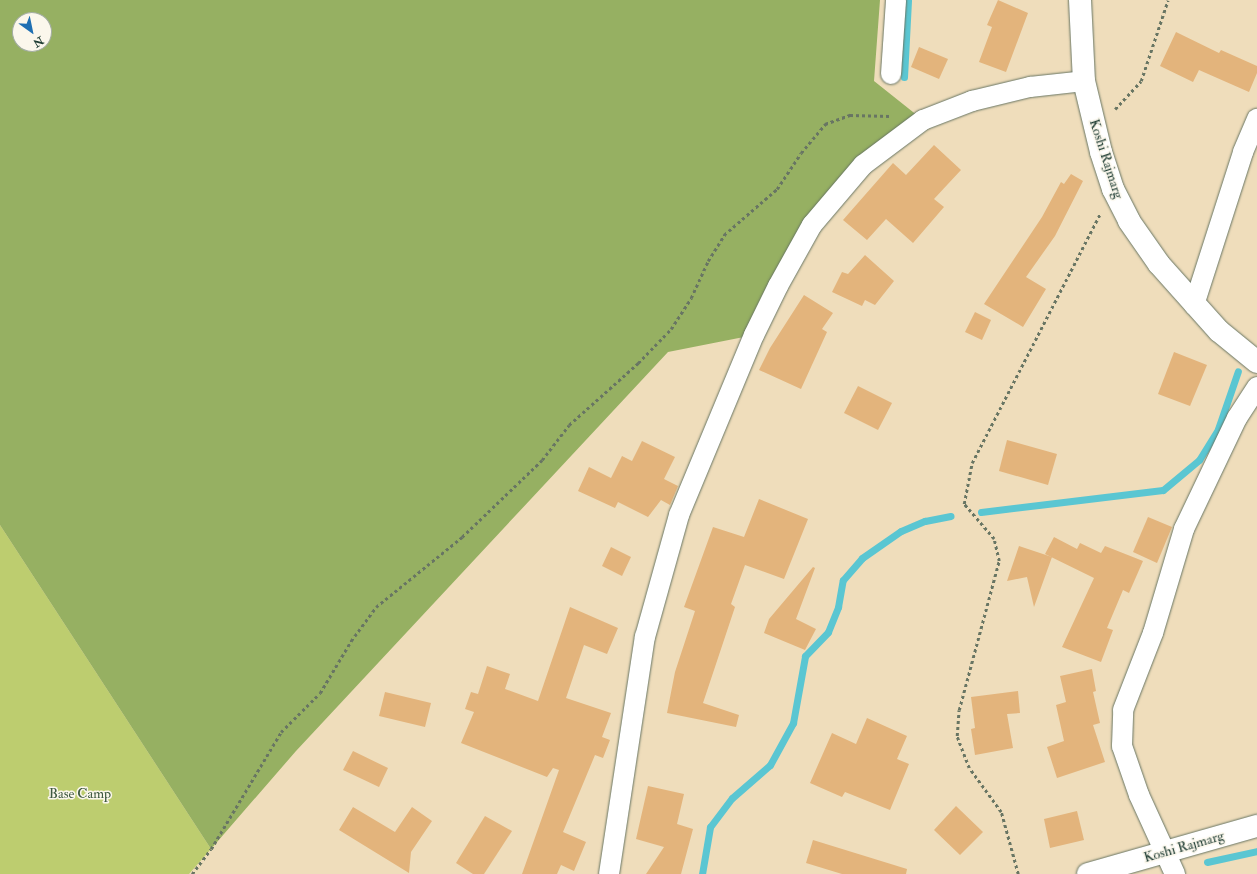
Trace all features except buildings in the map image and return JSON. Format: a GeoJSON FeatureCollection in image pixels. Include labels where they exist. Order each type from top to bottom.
{"type":"FeatureCollection","features":[{"type":"Feature","properties":{"kind":"main road","name":"Koshi Rajmarg"},"geometry":{"type":"LineString","coordinates":[[1080,0],[1084,81],[1095,130],[1113,189],[1129,221],[1159,264],[1194,305],[1257,362]]}},
{"type":"Feature","properties":{"kind":"main road","name":"Koshi Rajmarg"},"geometry":{"type":"LineString","coordinates":[[1088,874],[1257,826]]}},
{"type":"Feature","properties":{"kind":"street"},"geometry":{"type":"LineString","coordinates":[[891,74],[896,0]]}},
{"type":"Feature","properties":{"kind":"street"},"geometry":{"type":"LineString","coordinates":[[609,874],[645,638],[679,515],[754,335],[778,286],[812,225],[863,165],[923,120],[972,101],[1030,87],[1084,81]]}},
{"type":"Feature","properties":{"kind":"street"},"geometry":{"type":"LineString","coordinates":[[1194,305],[1243,152],[1257,119]]}},
{"type":"Feature","properties":{"kind":"street"},"geometry":{"type":"LineString","coordinates":[[1175,874],[1139,795],[1122,746],[1123,710],[1153,634],[1184,529],[1237,418],[1257,387]]}},
{"type":"Feature","properties":{"kind":"path"},"geometry":{"type":"LineString","coordinates":[[1095,130],[1141,81],[1168,0]]}},
{"type":"Feature","properties":{"kind":"path"},"geometry":{"type":"LineString","coordinates":[[192,874],[211,849],[281,732],[320,693],[351,641],[376,607],[462,537],[542,460],[569,425],[638,363],[671,329],[691,298],[708,261],[724,234],[777,189],[801,153],[825,124],[850,115],[882,114],[923,120]]}},
{"type":"Feature","properties":{"kind":"path"},"geometry":{"type":"LineString","coordinates":[[1018,874],[1001,812],[969,768],[957,736],[959,710],[999,561],[994,539],[964,504],[972,463],[1113,189]]}},
{"type":"Feature","properties":{"kind":"green space"},"geometry":{"type":"Polygon","coordinates":[[[0,0],[880,0],[874,81],[923,120],[812,225],[754,335],[668,352],[296,751],[211,849],[0,525],[0,0]]]}},
{"type":"Feature","properties":{"kind":"green space","name":"Base Camp"},"geometry":{"type":"Polygon","coordinates":[[[0,525],[211,849],[189,874],[0,874],[0,525]]]}},
{"type":"Feature","properties":{"kind":"waterway"},"geometry":{"type":"LineString","coordinates":[[904,77],[908,0]]}},
{"type":"Feature","properties":{"kind":"waterway"},"geometry":{"type":"LineString","coordinates":[[981,512],[1163,490],[1199,460],[1218,429],[1238,371]]}},
{"type":"Feature","properties":{"kind":"waterway"},"geometry":{"type":"LineString","coordinates":[[702,874],[710,827],[732,798],[770,765],[793,723],[805,656],[828,632],[838,607],[843,580],[862,558],[901,531],[925,521],[951,516]]}},
{"type":"Feature","properties":{"kind":"waterway"},"geometry":{"type":"LineString","coordinates":[[1207,862],[1257,851]]}}]}
